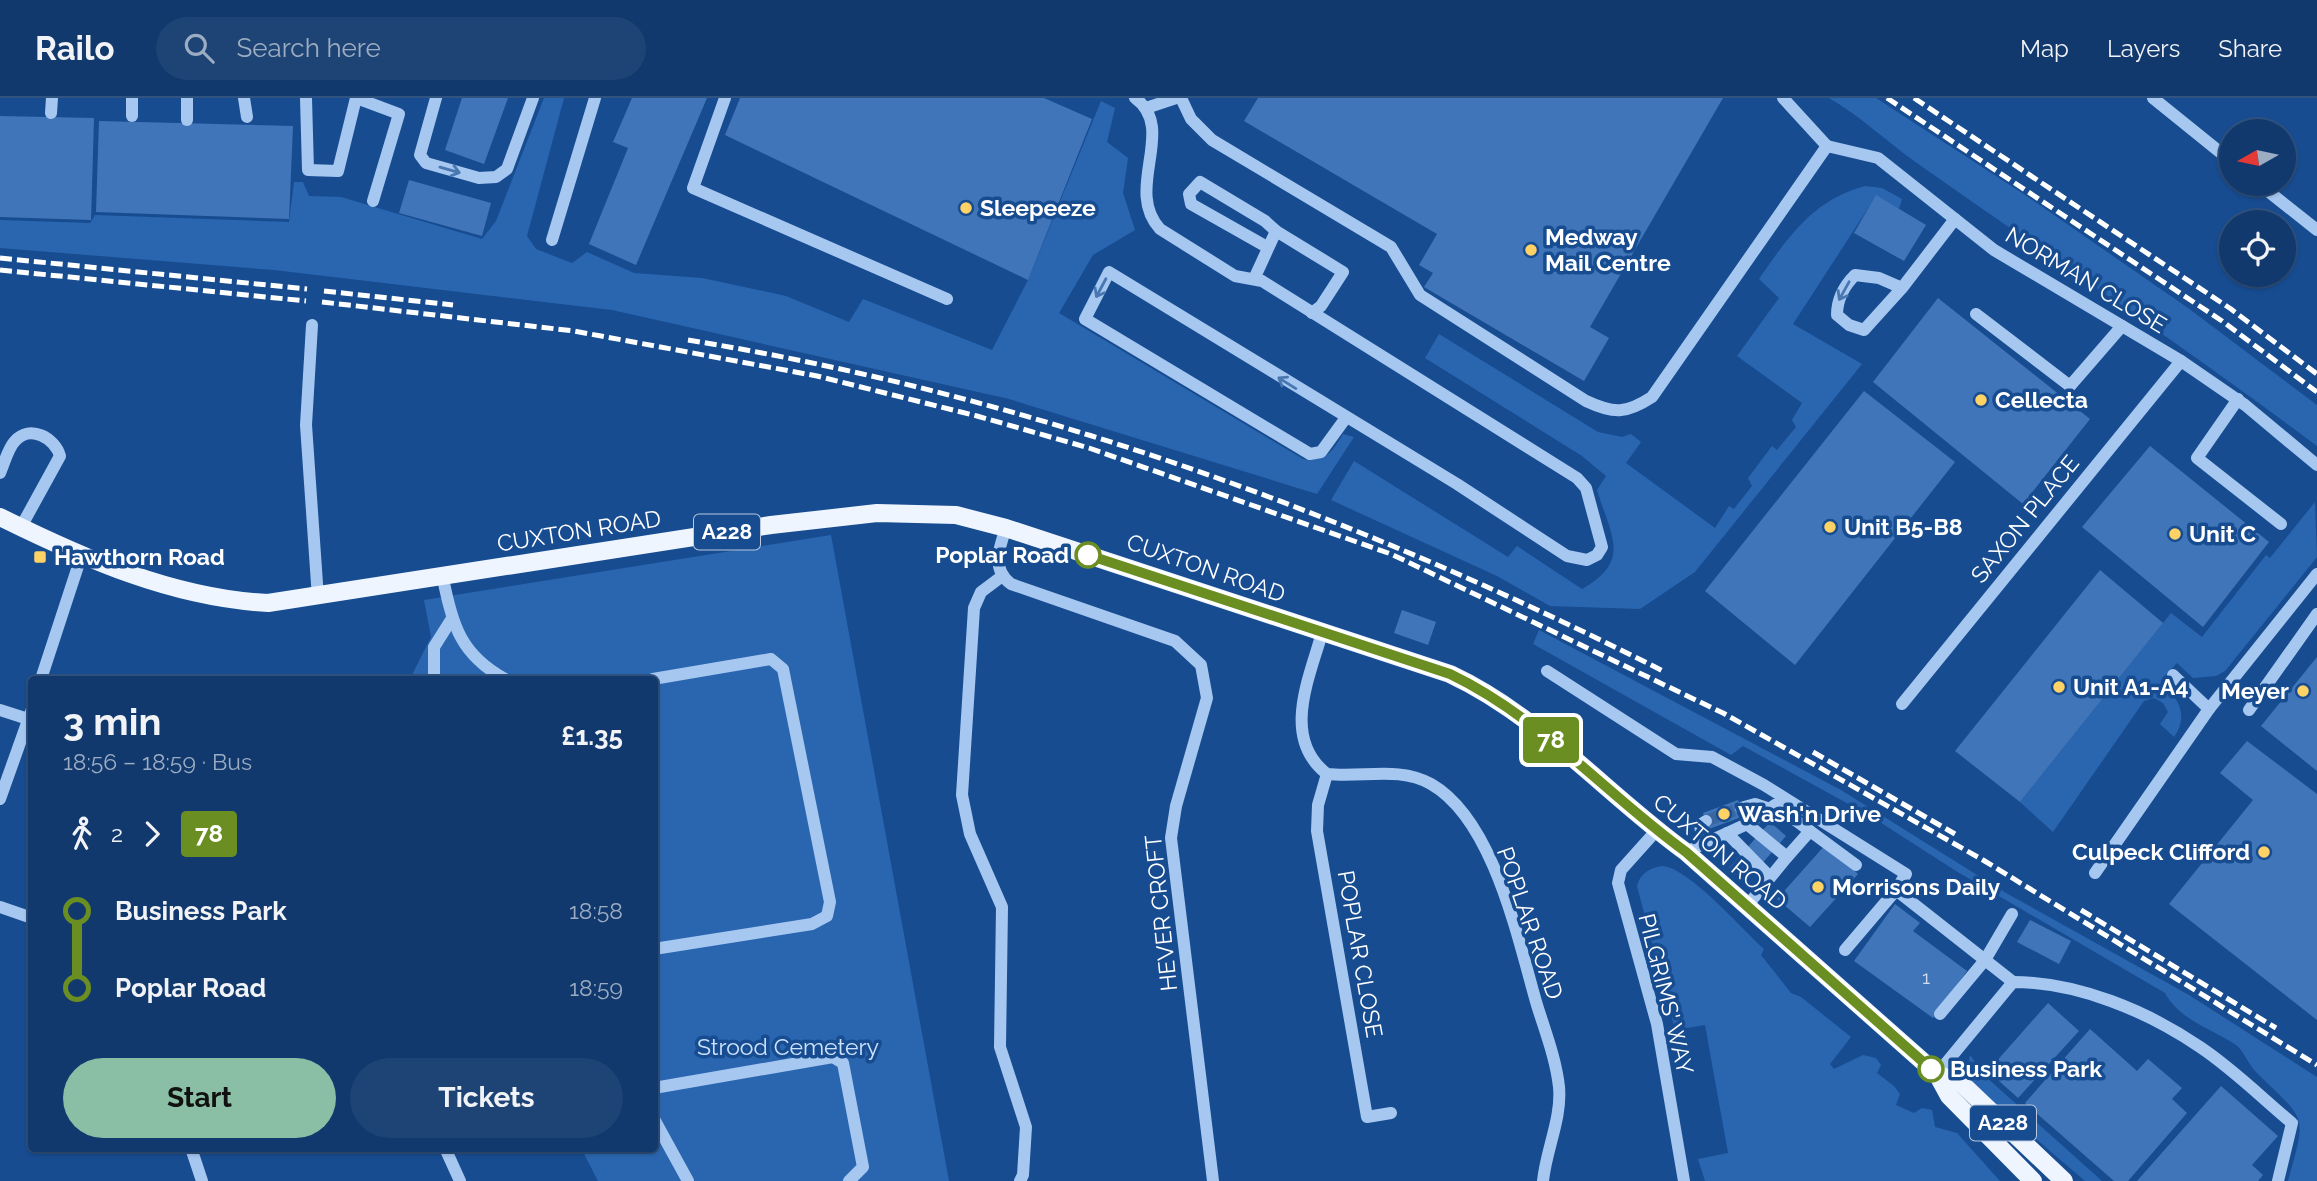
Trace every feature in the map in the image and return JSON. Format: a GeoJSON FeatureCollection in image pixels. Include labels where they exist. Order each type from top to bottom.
{"type":"FeatureCollection","features":[{"type":"Feature","properties":{"kind":"main road","name":"CUXTON ROAD"},"geometry":{"type":"LineString","coordinates":[[0,517],[81,557],[225,601],[268,603],[318,598],[771,525],[877,513],[956,515],[1006,528],[1450,674],[1488,692],[1539,729],[1656,831],[1686,852],[1937,1074],[1949,1096],[2033,1181]]}},
{"type":"Feature","properties":{"kind":"main road","name":"CUXTON ROAD"},"geometry":{"type":"LineString","coordinates":[[1937,1074],[1962,1084],[2064,1181]]}},
{"type":"Feature","properties":{"kind":"street"},"geometry":{"type":"LineString","coordinates":[[51,113],[52,98]]}},
{"type":"Feature","properties":{"kind":"street"},"geometry":{"type":"LineString","coordinates":[[132,98],[132,116]]}},
{"type":"Feature","properties":{"kind":"street"},"geometry":{"type":"LineString","coordinates":[[187,98],[187,120]]}},
{"type":"Feature","properties":{"kind":"street"},"geometry":{"type":"LineString","coordinates":[[244,98],[247,117]]}},
{"type":"Feature","properties":{"kind":"street"},"geometry":{"type":"LineString","coordinates":[[306,98],[308,170],[338,171],[356,98],[400,114],[373,201]]}},
{"type":"Feature","properties":{"kind":"street"},"geometry":{"type":"LineString","coordinates":[[436,98],[420,155],[426,163],[479,178],[496,177],[507,169],[533,98]]}},
{"type":"Feature","properties":{"kind":"street"},"geometry":{"type":"LineString","coordinates":[[552,240],[595,98]]}},
{"type":"Feature","properties":{"kind":"street"},"geometry":{"type":"LineString","coordinates":[[725,98],[693,188],[947,299]]}},
{"type":"Feature","properties":{"kind":"street"},"geometry":{"type":"LineString","coordinates":[[1135,98],[1146,108],[1153,131],[1145,191],[1152,218],[1164,232],[1235,276],[1254,279],[1312,313],[1579,479],[1586,488],[1602,547],[1597,555],[1587,560],[1567,556],[1444,476],[1345,419],[1109,272],[1085,318],[1310,454],[1321,452],[1345,419]]}},
{"type":"Feature","properties":{"kind":"street"},"geometry":{"type":"LineString","coordinates":[[1146,108],[1179,98],[1191,119],[1212,141],[1391,247],[1420,295],[1586,401],[1607,411],[1633,409],[1652,397],[1827,146],[1783,98]]}},
{"type":"Feature","properties":{"kind":"street"},"geometry":{"type":"LineString","coordinates":[[2153,98],[2219,151]]}},
{"type":"Feature","properties":{"kind":"street","name":"NORMAN CLOSE"},"geometry":{"type":"LineString","coordinates":[[1827,146],[1878,158],[1994,250],[2181,360],[2238,399],[2317,465]]}},
{"type":"Feature","properties":{"kind":"street"},"geometry":{"type":"LineString","coordinates":[[1267,247],[1191,204],[1189,194],[1197,182],[1265,221],[1276,231],[1342,272],[1321,306],[1312,313]]}},
{"type":"Feature","properties":{"kind":"street"},"geometry":{"type":"LineString","coordinates":[[2274,196],[2317,230]]}},
{"type":"Feature","properties":{"kind":"street"},"geometry":{"type":"LineString","coordinates":[[1902,288],[1878,278],[1856,275],[1842,294],[1837,315],[1849,326],[1864,330],[1902,288],[1955,219]]}},
{"type":"Feature","properties":{"kind":"street"},"geometry":{"type":"LineString","coordinates":[[1254,279],[1276,231]]}},
{"type":"Feature","properties":{"kind":"street"},"geometry":{"type":"LineString","coordinates":[[1976,314],[2070,386],[2122,326]]}},
{"type":"Feature","properties":{"kind":"street"},"geometry":{"type":"LineString","coordinates":[[312,325],[306,425],[318,598]]}},
{"type":"Feature","properties":{"kind":"street","name":"SAXON PLACE"},"geometry":{"type":"LineString","coordinates":[[1902,704],[2181,360]]}},
{"type":"Feature","properties":{"kind":"street"},"geometry":{"type":"LineString","coordinates":[[2238,399],[2197,458],[2281,524]]}},
{"type":"Feature","properties":{"kind":"street"},"geometry":{"type":"LineString","coordinates":[[0,473],[15,441],[28,433],[43,434],[57,446],[60,456],[21,527]]}},
{"type":"Feature","properties":{"kind":"street"},"geometry":{"type":"LineString","coordinates":[[1006,528],[998,555],[1001,577],[981,593],[974,608],[962,795],[970,834],[1002,906],[1000,1047],[1026,1127],[1023,1175],[1020,1181]]}},
{"type":"Feature","properties":{"kind":"street"},"geometry":{"type":"LineString","coordinates":[[42,676],[81,557]]}},
{"type":"Feature","properties":{"kind":"street"},"geometry":{"type":"LineString","coordinates":[[2095,873],[2181,745],[2317,575]]}},
{"type":"Feature","properties":{"kind":"street","name":"HEVER CROFT"},"geometry":{"type":"LineString","coordinates":[[1001,577],[1011,584],[1175,641],[1201,665],[1207,698],[1176,806],[1171,838],[1213,1181]]}},
{"type":"Feature","properties":{"kind":"street"},"geometry":{"type":"LineString","coordinates":[[443,578],[451,620],[465,646],[488,669],[500,676]]}},
{"type":"Feature","properties":{"kind":"street"},"geometry":{"type":"LineString","coordinates":[[2249,709],[2317,614]]}},
{"type":"Feature","properties":{"kind":"street"},"geometry":{"type":"LineString","coordinates":[[434,676],[434,647],[451,620]]}},
{"type":"Feature","properties":{"kind":"street"},"geometry":{"type":"LineString","coordinates":[[1322,633],[1300,710],[1300,723],[1310,752],[1327,774]]}},
{"type":"Feature","properties":{"kind":"street"},"geometry":{"type":"LineString","coordinates":[[658,678],[771,659],[783,670],[830,902],[827,916],[812,924],[658,948]]}},
{"type":"Feature","properties":{"kind":"street"},"geometry":{"type":"LineString","coordinates":[[1547,671],[1676,754],[1712,757],[1906,874],[1896,890],[1845,950]]}},
{"type":"Feature","properties":{"kind":"street"},"geometry":{"type":"LineString","coordinates":[[2173,674],[2209,709]]}},
{"type":"Feature","properties":{"kind":"street"},"geometry":{"type":"LineString","coordinates":[[0,710],[28,714]]}},
{"type":"Feature","properties":{"kind":"street"},"geometry":{"type":"LineString","coordinates":[[0,799],[28,720]]}},
{"type":"Feature","properties":{"kind":"street","name":"POPLAR CLOSE"},"geometry":{"type":"LineString","coordinates":[[1327,774],[1318,804],[1317,831],[1367,1117],[1391,1113]]}},
{"type":"Feature","properties":{"kind":"street","name":"POPLAR ROAD"},"geometry":{"type":"LineString","coordinates":[[1327,774],[1411,775],[1450,797],[1480,842],[1515,928],[1556,1072],[1558,1104],[1544,1181]]}},
{"type":"Feature","properties":{"kind":"street"},"geometry":{"type":"LineString","coordinates":[[1741,808],[1755,804],[1770,809]]}},
{"type":"Feature","properties":{"kind":"street"},"geometry":{"type":"LineString","coordinates":[[1686,852],[1747,824],[1775,805],[1856,865]]}},
{"type":"Feature","properties":{"kind":"street"},"geometry":{"type":"LineString","coordinates":[[1703,844],[1699,831],[1700,825],[1706,821]]}},
{"type":"Feature","properties":{"kind":"street"},"geometry":{"type":"LineString","coordinates":[[1747,824],[1787,857]]}},
{"type":"Feature","properties":{"kind":"street","name":"PILGRIMS' WAY"},"geometry":{"type":"LineString","coordinates":[[1656,831],[1621,870],[1618,887],[1657,1024],[1684,1181]]}},
{"type":"Feature","properties":{"kind":"street"},"geometry":{"type":"LineString","coordinates":[[1747,905],[1810,831]]}},
{"type":"Feature","properties":{"kind":"street"},"geometry":{"type":"LineString","coordinates":[[1727,833],[1770,877]]}},
{"type":"Feature","properties":{"kind":"street"},"geometry":{"type":"LineString","coordinates":[[1896,890],[2013,982],[2040,982],[2080,991],[2131,1010],[2200,1047],[2292,1123],[2278,1181]]}},
{"type":"Feature","properties":{"kind":"street"},"geometry":{"type":"LineString","coordinates":[[0,907],[28,917]]}},
{"type":"Feature","properties":{"kind":"street"},"geometry":{"type":"LineString","coordinates":[[1940,1014],[1984,960],[2012,914]]}},
{"type":"Feature","properties":{"kind":"street"},"geometry":{"type":"LineString","coordinates":[[1937,1074],[2013,982]]}},
{"type":"Feature","properties":{"kind":"street"},"geometry":{"type":"LineString","coordinates":[[658,1087],[833,1057],[843,1063],[863,1167],[849,1181]]}},
{"type":"Feature","properties":{"kind":"street"},"geometry":{"type":"LineString","coordinates":[[658,1126],[688,1181]]}},
{"type":"Feature","properties":{"kind":"street"},"geometry":{"type":"LineString","coordinates":[[192,1152],[202,1181]]}},
{"type":"Feature","properties":{"kind":"street"},"geometry":{"type":"LineString","coordinates":[[447,1152],[460,1181]]}},
{"type":"Feature","properties":{"kind":"green space"},"geometry":{"type":"Polygon","coordinates":[[[544,98],[564,98],[527,236],[536,249],[572,263],[587,252],[634,273],[702,278],[786,296],[849,322],[863,299],[992,350],[1028,280],[1101,101],[1115,108],[1107,142],[1128,158],[1123,193],[1135,230],[1093,255],[1059,313],[1303,459],[1317,459],[1328,454],[1343,434],[1354,437],[1317,494],[1009,399],[612,310],[274,270],[0,248],[0,220],[90,223],[95,215],[289,222],[294,182],[303,182],[309,196],[341,197],[482,239],[496,221],[544,98]]]}},
{"type":"Feature","properties":{"kind":"green space"},"geometry":{"type":"Polygon","coordinates":[[[1829,98],[1876,98],[2025,195],[2188,308],[2317,405],[2317,446],[2167,337],[1914,161],[1829,98]]]}},
{"type":"Feature","properties":{"kind":"green space"},"geometry":{"type":"Polygon","coordinates":[[[1865,186],[1882,188],[1902,199],[1899,209],[1876,196],[1793,324],[1862,364],[1695,572],[1640,609],[1550,606],[1497,576],[1331,500],[1354,461],[1508,557],[1517,546],[1582,589],[1598,579],[1607,568],[1614,546],[1597,490],[1606,476],[1582,456],[1425,358],[1439,334],[1598,432],[1622,437],[1631,434],[1641,442],[1626,463],[1715,528],[1729,506],[1734,509],[1752,486],[1748,478],[1772,446],[1777,450],[1796,427],[1792,420],[1802,403],[1737,356],[1779,298],[1759,279],[1803,222],[1831,201],[1865,186]]]}},
{"type":"Feature","properties":{"kind":"green space"},"geometry":{"type":"Polygon","coordinates":[[[2315,502],[2317,557],[2225,671],[2216,676],[2193,678],[2177,663],[2161,680],[2180,707],[2181,721],[2174,737],[2160,724],[2168,712],[2163,703],[2154,698],[2144,701],[2053,832],[2020,802],[2171,613],[2202,637],[2266,555],[2270,558],[2315,502]]]}},
{"type":"Feature","properties":{"kind":"green space","name":"Strood Cemetery"},"geometry":{"type":"Polygon","coordinates":[[[831,535],[949,1181],[598,1181],[583,1152],[658,1152],[658,676],[412,676],[431,637],[424,600],[831,535]]]}},
{"type":"Feature","properties":{"kind":"green space"},"geometry":{"type":"Polygon","coordinates":[[[1539,630],[1841,790],[2006,893],[2189,995],[2317,1077],[2317,1181],[2288,1181],[2300,1129],[2293,1110],[2256,1072],[2237,1046],[2186,1016],[2165,993],[1956,871],[1872,817],[1743,746],[1731,755],[1533,644],[1539,630]]]}},
{"type":"Feature","properties":{"kind":"green space"},"geometry":{"type":"Polygon","coordinates":[[[1662,866],[1686,877],[1715,901],[1764,949],[1761,955],[1791,993],[1801,997],[1851,1037],[1830,1064],[1834,1069],[1863,1055],[1876,1058],[1881,1065],[1877,1073],[1900,1094],[1896,1105],[1914,1113],[1922,1108],[1932,1110],[1935,1127],[1957,1133],[2000,1181],[1705,1181],[1698,1159],[1728,1153],[1705,1025],[1675,1030],[1637,886],[1646,872],[1662,866]]]}},
{"type":"Feature","properties":{"kind":"green space"},"geometry":{"type":"Polygon","coordinates":[[[1970,1055],[1985,1076],[2102,1181],[2085,1181],[1966,1079],[1970,1055]]]}},
{"type":"Feature","properties":{"kind":"building"},"geometry":{"type":"Polygon","coordinates":[[[462,98],[508,98],[484,164],[445,150],[462,98]]]}},
{"type":"Feature","properties":{"kind":"building"},"geometry":{"type":"Polygon","coordinates":[[[632,98],[707,98],[636,265],[589,244],[628,148],[613,142],[632,98]]]}},
{"type":"Feature","properties":{"kind":"building","name":"Sleepeeze"},"geometry":{"type":"Polygon","coordinates":[[[740,98],[1044,98],[1092,119],[1028,280],[725,135],[740,98]]]}},
{"type":"Feature","properties":{"kind":"building","name":"Medway Mail Centre"},"geometry":{"type":"Polygon","coordinates":[[[1258,98],[1723,98],[1590,327],[1609,338],[1584,381],[1424,287],[1433,273],[1419,265],[1437,234],[1244,121],[1258,98]]]}},
{"type":"Feature","properties":{"kind":"building"},"geometry":{"type":"Polygon","coordinates":[[[0,116],[94,118],[91,220],[0,217],[0,116]]]}},
{"type":"Feature","properties":{"kind":"building"},"geometry":{"type":"Polygon","coordinates":[[[99,121],[293,126],[289,219],[96,212],[99,121]]]}},
{"type":"Feature","properties":{"kind":"building"},"geometry":{"type":"Polygon","coordinates":[[[409,180],[491,203],[482,236],[399,213],[409,180]]]}},
{"type":"Feature","properties":{"kind":"building"},"geometry":{"type":"Polygon","coordinates":[[[1876,195],[1926,225],[1904,261],[1854,233],[1876,195]]]}},
{"type":"Feature","properties":{"kind":"building","name":"Cellecta"},"geometry":{"type":"Polygon","coordinates":[[[1938,298],[2090,419],[2023,504],[1873,382],[1938,298]]]}},
{"type":"Feature","properties":{"kind":"building","name":"Unit B5-B8"},"geometry":{"type":"Polygon","coordinates":[[[1864,391],[1955,462],[1795,665],[1705,591],[1864,391]]]}},
{"type":"Feature","properties":{"kind":"building","name":"Unit C"},"geometry":{"type":"Polygon","coordinates":[[[2150,446],[2269,542],[2203,627],[2082,527],[2150,446]]]}},
{"type":"Feature","properties":{"kind":"building","name":"Unit A1-A4"},"geometry":{"type":"Polygon","coordinates":[[[2100,570],[2163,623],[2020,802],[1955,751],[2100,570]]]}},
{"type":"Feature","properties":{"kind":"building"},"geometry":{"type":"Polygon","coordinates":[[[1402,610],[1436,622],[1428,645],[1394,633],[1402,610]]]}},
{"type":"Feature","properties":{"kind":"building","name":"Meyer"},"geometry":{"type":"Polygon","coordinates":[[[2317,657],[2317,771],[2261,726],[2317,657]]]}},
{"type":"Feature","properties":{"kind":"building","name":"Culpeck Clifford"},"geometry":{"type":"Polygon","coordinates":[[[2247,741],[2317,794],[2317,1020],[2169,904],[2253,800],[2220,773],[2247,741]]]}},
{"type":"Feature","properties":{"kind":"building","name":"Wash'n Drive"},"geometry":{"type":"Polygon","coordinates":[[[1738,800],[1744,816],[1709,829],[1703,813],[1738,800]]]}},
{"type":"Feature","properties":{"kind":"building"},"geometry":{"type":"Polygon","coordinates":[[[1770,822],[1786,836],[1745,883],[1729,868],[1770,822]]]}},
{"type":"Feature","properties":{"kind":"building","name":"Morrisons Daily"},"geometry":{"type":"Polygon","coordinates":[[[1826,844],[1858,874],[1810,927],[1777,899],[1826,844]]]}},
{"type":"Feature","properties":{"kind":"building"},"geometry":{"type":"Polygon","coordinates":[[[1895,904],[1920,923],[1913,931],[1967,971],[1933,1018],[1854,961],[1895,904]]]}},
{"type":"Feature","properties":{"kind":"building"},"geometry":{"type":"Polygon","coordinates":[[[2030,920],[2071,941],[2059,964],[2017,942],[2030,920]]]}},
{"type":"Feature","properties":{"kind":"building"},"geometry":{"type":"Polygon","coordinates":[[[2048,1003],[2079,1031],[2018,1098],[1988,1071],[2048,1003]]]}},
{"type":"Feature","properties":{"kind":"building"},"geometry":{"type":"Polygon","coordinates":[[[2090,1029],[2137,1071],[2148,1059],[2182,1088],[2172,1099],[2187,1113],[2128,1181],[2114,1181],[2025,1103],[2090,1029]]]}},
{"type":"Feature","properties":{"kind":"building"},"geometry":{"type":"Polygon","coordinates":[[[2221,1086],[2278,1136],[2252,1165],[2263,1175],[2258,1181],[2137,1181],[2221,1086]]]}},
{"type":"Feature","properties":{"kind":"tunnel"},"geometry":{"type":"LineString","coordinates":[[1706,821],[1741,808]]}},
{"type":"Feature","properties":{"kind":"railway"},"geometry":{"type":"LineString","coordinates":[[1887,98],[2222,321],[2317,392]]}},
{"type":"Feature","properties":{"kind":"railway"},"geometry":{"type":"LineString","coordinates":[[1914,98],[2231,309],[2317,374]]}},
{"type":"Feature","properties":{"kind":"railway"},"geometry":{"type":"LineString","coordinates":[[0,258],[307,289]]}},
{"type":"Feature","properties":{"kind":"railway"},"geometry":{"type":"LineString","coordinates":[[0,270],[306,301]]}},
{"type":"Feature","properties":{"kind":"railway"},"geometry":{"type":"LineString","coordinates":[[324,291],[453,305]]}},
{"type":"Feature","properties":{"kind":"railway"},"geometry":{"type":"LineString","coordinates":[[322,302],[574,331],[817,376],[977,416],[1089,448],[1391,554],[1723,713],[1983,860],[2317,1065]]}},
{"type":"Feature","properties":{"kind":"railway"},"geometry":{"type":"LineString","coordinates":[[688,340],[816,364],[942,393],[1066,428],[1189,468],[1311,513],[1430,562],[1549,615],[1665,672]]}},
{"type":"Feature","properties":{"kind":"railway"},"geometry":{"type":"LineString","coordinates":[[1813,752],[1955,834]]}},
{"type":"Feature","properties":{"kind":"railway"},"geometry":{"type":"LineString","coordinates":[[2081,910],[2276,1028]]}},
{"type":"Feature","properties":{"kind":"bus line","name":"78"},"geometry":{"type":"LineString","coordinates":[[1088,555],[1450,674],[1488,692],[1539,729],[1656,831],[1686,852],[1873,1021],[1931,1069]]}},
{"type":"Feature","properties":{"kind":"place","name":"Sleepeeze"},"geometry":{"type":"Point","coordinates":[966,208]}},
{"type":"Feature","properties":{"kind":"place","name":"Medway Mail Centre"},"geometry":{"type":"Point","coordinates":[1531,250]}},
{"type":"Feature","properties":{"kind":"place","name":"Cellecta"},"geometry":{"type":"Point","coordinates":[1981,400]}},
{"type":"Feature","properties":{"kind":"place","name":"Unit B5-B8"},"geometry":{"type":"Point","coordinates":[1830,527]}},
{"type":"Feature","properties":{"kind":"place","name":"Unit C"},"geometry":{"type":"Point","coordinates":[2175,534]}},
{"type":"Feature","properties":{"kind":"place","name":"Poplar Road"},"geometry":{"type":"Point","coordinates":[1088,555]}},
{"type":"Feature","properties":{"kind":"place","name":"Hawthorn Road"},"geometry":{"type":"Point","coordinates":[40,557]}},
{"type":"Feature","properties":{"kind":"place","name":"Unit A1-A4"},"geometry":{"type":"Point","coordinates":[2059,687]}},
{"type":"Feature","properties":{"kind":"place","name":"Meyer"},"geometry":{"type":"Point","coordinates":[2303,691]}},
{"type":"Feature","properties":{"kind":"place","name":"Wash'n Drive"},"geometry":{"type":"Point","coordinates":[1724,814]}},
{"type":"Feature","properties":{"kind":"place","name":"Culpeck Clifford"},"geometry":{"type":"Point","coordinates":[2264,852]}},
{"type":"Feature","properties":{"kind":"place","name":"Morrisons Daily"},"geometry":{"type":"Point","coordinates":[1818,887]}},
{"type":"Feature","properties":{"kind":"place","name":"Business Park"},"geometry":{"type":"Point","coordinates":[1931,1069]}}]}
